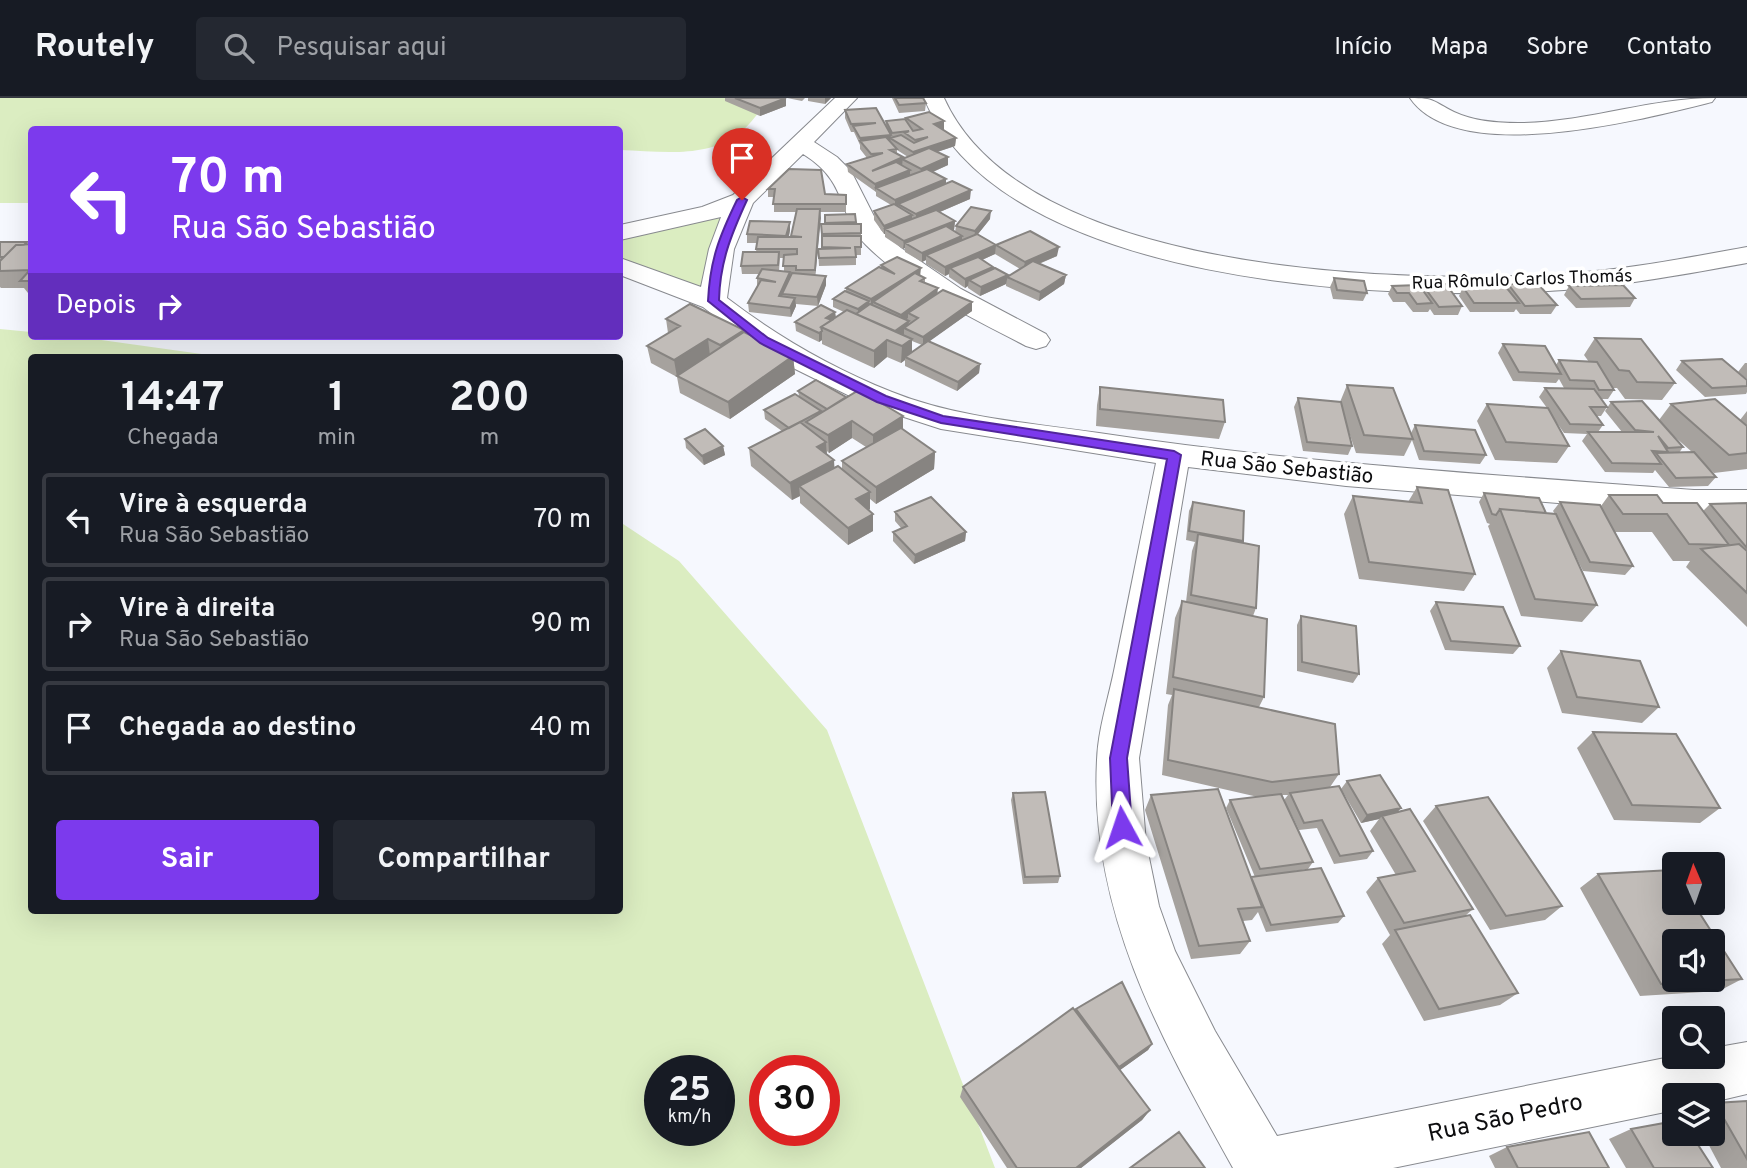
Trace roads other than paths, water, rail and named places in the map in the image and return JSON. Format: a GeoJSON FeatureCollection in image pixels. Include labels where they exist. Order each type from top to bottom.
{"type":"FeatureCollection","features":[{"type":"Feature","properties":{"kind":"street"},"geometry":{"type":"LineString","coordinates":[[713,301],[720,246],[742,200],[847,98]]}},
{"type":"Feature","properties":{"kind":"street","name":"Rua Rômulo Carlos Thomás"},"geometry":{"type":"LineString","coordinates":[[934,98],[948,127],[979,162],[1011,187],[1112,237],[1159,252],[1205,261],[1345,280],[1456,284],[1639,275],[1747,255]]}},
{"type":"Feature","properties":{"kind":"street"},"geometry":{"type":"LineString","coordinates":[[1420,98],[1432,110],[1450,119],[1473,126],[1506,129],[1569,124],[1705,98]]}},
{"type":"Feature","properties":{"kind":"street"},"geometry":{"type":"LineString","coordinates":[[802,144],[827,159],[844,174],[864,223],[876,240],[958,296],[1036,340]]}},
{"type":"Feature","properties":{"kind":"street"},"geometry":{"type":"LineString","coordinates":[[623,231],[709,213],[742,200]]}},
{"type":"Feature","properties":{"kind":"street","name":"Rua São Sebastião"},"geometry":{"type":"LineString","coordinates":[[623,268],[713,301],[764,341],[910,410],[976,427],[1174,455],[1506,488],[1694,502],[1747,502]]}},
{"type":"Feature","properties":{"kind":"street"},"geometry":{"type":"LineString","coordinates":[[1174,455],[1118,758],[1119,808],[1140,924],[1165,989],[1264,1168]]}},
{"type":"Feature","properties":{"kind":"street","name":"Rua São Pedro"},"geometry":{"type":"LineString","coordinates":[[1264,1168],[1747,1068]]}}]}
